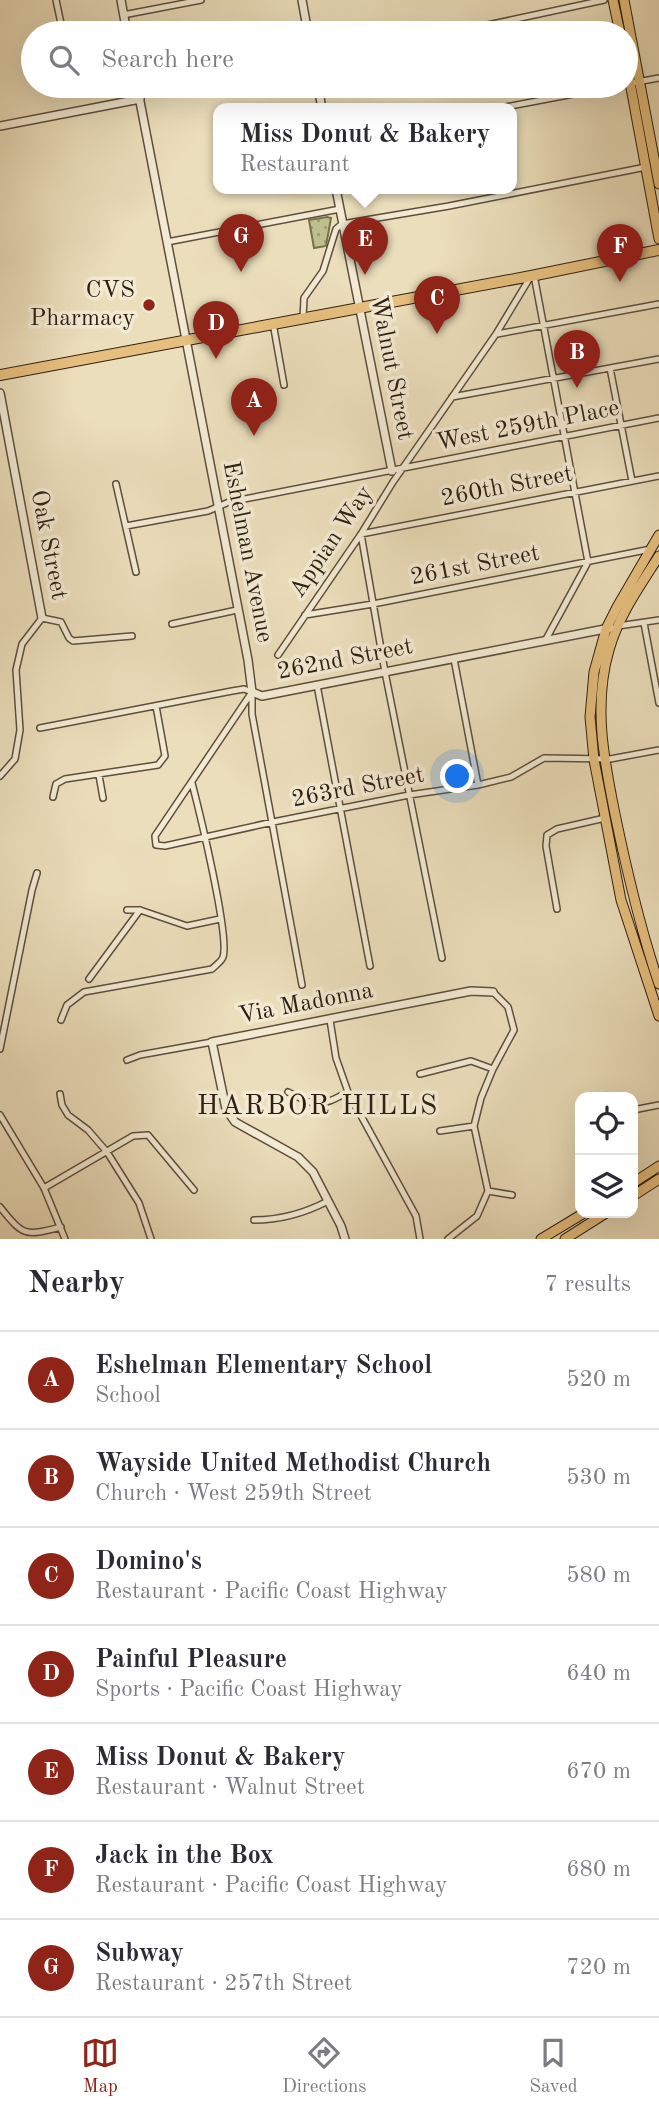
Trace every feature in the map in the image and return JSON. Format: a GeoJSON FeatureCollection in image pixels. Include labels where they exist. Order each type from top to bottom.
{"type":"FeatureCollection","features":[{"type":"Feature","properties":{"kind":"highway"},"geometry":{"type":"LineString","coordinates":[[0,375],[659,250]]}},
{"type":"Feature","properties":{"kind":"main road"},"geometry":{"type":"LineString","coordinates":[[614,0],[618,21]]}},
{"type":"Feature","properties":{"kind":"main road"},"geometry":{"type":"LineString","coordinates":[[624,0],[626,21]]}},
{"type":"Feature","properties":{"kind":"main road"},"geometry":{"type":"LineString","coordinates":[[636,98],[659,184]]}},
{"type":"Feature","properties":{"kind":"main road"},"geometry":{"type":"LineString","coordinates":[[653,165],[659,239]]}},
{"type":"Feature","properties":{"kind":"main road"},"geometry":{"type":"LineString","coordinates":[[659,535],[606,629],[594,672],[590,717],[594,760],[659,984]]}},
{"type":"Feature","properties":{"kind":"main road"},"geometry":{"type":"LineString","coordinates":[[659,556],[632,597],[618,626],[609,650],[601,693],[601,734],[621,900],[656,996],[659,1016]]}},
{"type":"Feature","properties":{"kind":"main road"},"geometry":{"type":"LineString","coordinates":[[638,1179],[659,1166]]}},
{"type":"Feature","properties":{"kind":"main road"},"geometry":{"type":"LineString","coordinates":[[638,1193],[659,1179]]}},
{"type":"Feature","properties":{"kind":"main road"},"geometry":{"type":"LineString","coordinates":[[541,1239],[576,1218]]}},
{"type":"Feature","properties":{"kind":"main road"},"geometry":{"type":"LineString","coordinates":[[565,1239],[598,1218]]}},
{"type":"Feature","properties":{"kind":"street"},"geometry":{"type":"LineString","coordinates":[[56,0],[60,21]]}},
{"type":"Feature","properties":{"kind":"street"},"geometry":{"type":"LineString","coordinates":[[121,0],[124,21]]}},
{"type":"Feature","properties":{"kind":"street"},"geometry":{"type":"LineString","coordinates":[[123,15],[201,0]]}},
{"type":"Feature","properties":{"kind":"street"},"geometry":{"type":"LineString","coordinates":[[302,0],[306,21]]}},
{"type":"Feature","properties":{"kind":"street"},"geometry":{"type":"LineString","coordinates":[[507,21],[604,0]]}},
{"type":"Feature","properties":{"kind":"street"},"geometry":{"type":"LineString","coordinates":[[638,82],[659,78]]}},
{"type":"Feature","properties":{"kind":"street"},"geometry":{"type":"LineString","coordinates":[[517,105],[553,98]]}},
{"type":"Feature","properties":{"kind":"street"},"geometry":{"type":"LineString","coordinates":[[0,126],[140,99]]}},
{"type":"Feature","properties":{"kind":"street","name":"Eshelman Avenue"},"geometry":{"type":"LineString","coordinates":[[140,99],[248,660],[252,714],[302,985]]}},
{"type":"Feature","properties":{"kind":"street"},"geometry":{"type":"LineString","coordinates":[[517,192],[653,165]]}},
{"type":"Feature","properties":{"kind":"street","name":"Walnut Street"},"geometry":{"type":"LineString","coordinates":[[337,194],[391,471]]}},
{"type":"Feature","properties":{"kind":"street"},"geometry":{"type":"LineString","coordinates":[[303,318],[304,298],[323,271],[337,229],[342,224],[509,194]]}},
{"type":"Feature","properties":{"kind":"street"},"geometry":{"type":"LineString","coordinates":[[167,243],[340,209]]}},
{"type":"Feature","properties":{"kind":"street"},"geometry":{"type":"LineString","coordinates":[[332,247],[336,242],[346,240]]}},
{"type":"Feature","properties":{"kind":"street"},"geometry":{"type":"LineString","coordinates":[[533,276],[588,562],[545,641]]}},
{"type":"Feature","properties":{"kind":"street","name":"Appian Way"},"geometry":{"type":"LineString","coordinates":[[278,655],[533,276]]}},
{"type":"Feature","properties":{"kind":"street"},"geometry":{"type":"LineString","coordinates":[[496,334],[659,304]]}},
{"type":"Feature","properties":{"kind":"street"},"geometry":{"type":"LineString","coordinates":[[273,323],[284,385]]}},
{"type":"Feature","properties":{"kind":"street"},"geometry":{"type":"LineString","coordinates":[[452,397],[659,359]]}},
{"type":"Feature","properties":{"kind":"street"},"geometry":{"type":"LineString","coordinates":[[610,368],[632,481]]}},
{"type":"Feature","properties":{"kind":"street","name":"Oak Street"},"geometry":{"type":"LineString","coordinates":[[0,393],[42,618],[23,644],[16,670],[20,730],[15,759],[0,776]]}},
{"type":"Feature","properties":{"kind":"street","name":"West 259th Place"},"geometry":{"type":"LineString","coordinates":[[126,526],[208,511],[229,502],[659,418]]}},
{"type":"Feature","properties":{"kind":"street","name":"Appian Way"},"geometry":{"type":"LineString","coordinates":[[391,471],[393,482]]}},
{"type":"Feature","properties":{"kind":"street","name":"260th Street"},"geometry":{"type":"LineString","coordinates":[[361,534],[659,476]]}},
{"type":"Feature","properties":{"kind":"street"},"geometry":{"type":"LineString","coordinates":[[116,484],[136,572]]}},
{"type":"Feature","properties":{"kind":"street"},"geometry":{"type":"LineString","coordinates":[[361,534],[385,672],[442,958]]}},
{"type":"Feature","properties":{"kind":"street","name":"261st Street"},"geometry":{"type":"LineString","coordinates":[[305,615],[651,549]]}},
{"type":"Feature","properties":{"kind":"street"},"geometry":{"type":"LineString","coordinates":[[172,624],[237,610]]}},
{"type":"Feature","properties":{"kind":"street"},"geometry":{"type":"LineString","coordinates":[[42,618],[61,622],[73,641],[132,636]]}},
{"type":"Feature","properties":{"kind":"street"},"geometry":{"type":"LineString","coordinates":[[618,626],[659,620]]}},
{"type":"Feature","properties":{"kind":"street"},"geometry":{"type":"LineString","coordinates":[[644,623],[659,703]]}},
{"type":"Feature","properties":{"kind":"street","name":"262nd Street"},"geometry":{"type":"LineString","coordinates":[[40,728],[244,689],[262,696],[618,626]]}},
{"type":"Feature","properties":{"kind":"street"},"geometry":{"type":"LineString","coordinates":[[454,659],[478,785]]}},
{"type":"Feature","properties":{"kind":"street"},"geometry":{"type":"LineString","coordinates":[[317,685],[370,966]]}},
{"type":"Feature","properties":{"kind":"street"},"geometry":{"type":"LineString","coordinates":[[61,1020],[67,1005],[84,992],[212,969],[223,958],[224,943],[220,919],[192,782],[252,692]]}},
{"type":"Feature","properties":{"kind":"street"},"geometry":{"type":"LineString","coordinates":[[52,797],[55,786],[60,781],[158,765],[165,756],[156,706]]}},
{"type":"Feature","properties":{"kind":"street","name":"263rd Street"},"geometry":{"type":"LineString","coordinates":[[192,782],[155,836],[156,845],[165,846],[273,821],[409,795],[478,785],[511,777],[544,758],[594,760],[659,750]]}},
{"type":"Feature","properties":{"kind":"street"},"geometry":{"type":"LineString","coordinates":[[99,775],[103,799]]}},
{"type":"Feature","properties":{"kind":"street"},"geometry":{"type":"LineString","coordinates":[[557,909],[546,846],[547,835],[557,829],[610,817]]}},
{"type":"Feature","properties":{"kind":"street"},"geometry":{"type":"LineString","coordinates":[[0,1049],[37,873]]}},
{"type":"Feature","properties":{"kind":"street"},"geometry":{"type":"LineString","coordinates":[[127,909],[140,911],[176,925],[187,926],[220,919]]}},
{"type":"Feature","properties":{"kind":"street"},"geometry":{"type":"LineString","coordinates":[[89,979],[140,911]]}},
{"type":"Feature","properties":{"kind":"street","name":"Via Madonna"},"geometry":{"type":"LineString","coordinates":[[127,1060],[140,1055],[471,991],[493,992]]}},
{"type":"Feature","properties":{"kind":"street"},"geometry":{"type":"LineString","coordinates":[[449,1239],[477,1216],[488,1191],[474,1126],[481,1098],[493,1069],[514,1030],[508,1007],[493,992]]}},
{"type":"Feature","properties":{"kind":"street"},"geometry":{"type":"LineString","coordinates":[[330,1020],[336,1058],[348,1092],[416,1216],[420,1239]]}},
{"type":"Feature","properties":{"kind":"street"},"geometry":{"type":"LineString","coordinates":[[212,1042],[226,1108],[235,1122],[298,1157],[313,1172],[345,1239]]}},
{"type":"Feature","properties":{"kind":"street"},"geometry":{"type":"LineString","coordinates":[[420,1074],[471,1061],[493,1069]]}},
{"type":"Feature","properties":{"kind":"street"},"geometry":{"type":"LineString","coordinates":[[288,1092],[312,1104],[326,1104],[348,1092]]}},
{"type":"Feature","properties":{"kind":"street"},"geometry":{"type":"LineString","coordinates":[[60,1094],[68,1115],[88,1130],[107,1152],[139,1203],[151,1239]]}},
{"type":"Feature","properties":{"kind":"street"},"geometry":{"type":"LineString","coordinates":[[638,1109],[659,1105]]}},
{"type":"Feature","properties":{"kind":"street"},"geometry":{"type":"LineString","coordinates":[[0,1115],[44,1188],[65,1239]]}},
{"type":"Feature","properties":{"kind":"street"},"geometry":{"type":"LineString","coordinates":[[440,1131],[474,1126]]}},
{"type":"Feature","properties":{"kind":"street"},"geometry":{"type":"LineString","coordinates":[[44,1188],[133,1136],[148,1136],[194,1190]]}},
{"type":"Feature","properties":{"kind":"street"},"geometry":{"type":"LineString","coordinates":[[488,1191],[512,1195]]}},
{"type":"Feature","properties":{"kind":"street"},"geometry":{"type":"LineString","coordinates":[[254,1220],[271,1220],[312,1210],[328,1201]]}},
{"type":"Feature","properties":{"kind":"street"},"geometry":{"type":"LineString","coordinates":[[0,1207],[16,1228],[26,1233],[36,1234],[61,1227]]}},
{"type":"Feature","properties":{"kind":"green space"},"geometry":{"type":"Polygon","coordinates":[[[331,218],[326,246],[314,248],[309,220],[331,218]]]}},
{"type":"Feature","properties":{"kind":"place","name":"Subway"},"geometry":{"type":"Point","coordinates":[241,272]}},
{"type":"Feature","properties":{"kind":"place","name":"Miss Donut & Bakery"},"geometry":{"type":"Point","coordinates":[365,275]}},
{"type":"Feature","properties":{"kind":"place","name":"Jack in the Box"},"geometry":{"type":"Point","coordinates":[620,282]}},
{"type":"Feature","properties":{"kind":"place","name":"CVS Pharmacy"},"geometry":{"type":"Point","coordinates":[149,305]}},
{"type":"Feature","properties":{"kind":"place","name":"Domino's"},"geometry":{"type":"Point","coordinates":[437,334]}},
{"type":"Feature","properties":{"kind":"place","name":"Painful Pleasure"},"geometry":{"type":"Point","coordinates":[216,359]}},
{"type":"Feature","properties":{"kind":"place","name":"Wayside United Methodist Church"},"geometry":{"type":"Point","coordinates":[577,388]}},
{"type":"Feature","properties":{"kind":"place","name":"Eshelman Elementary School"},"geometry":{"type":"Point","coordinates":[254,436]}},
{"type":"Feature","properties":{"kind":"district","name":"HARBOR HILLS"},"geometry":{"type":"Point","coordinates":[318,1107]}}]}
